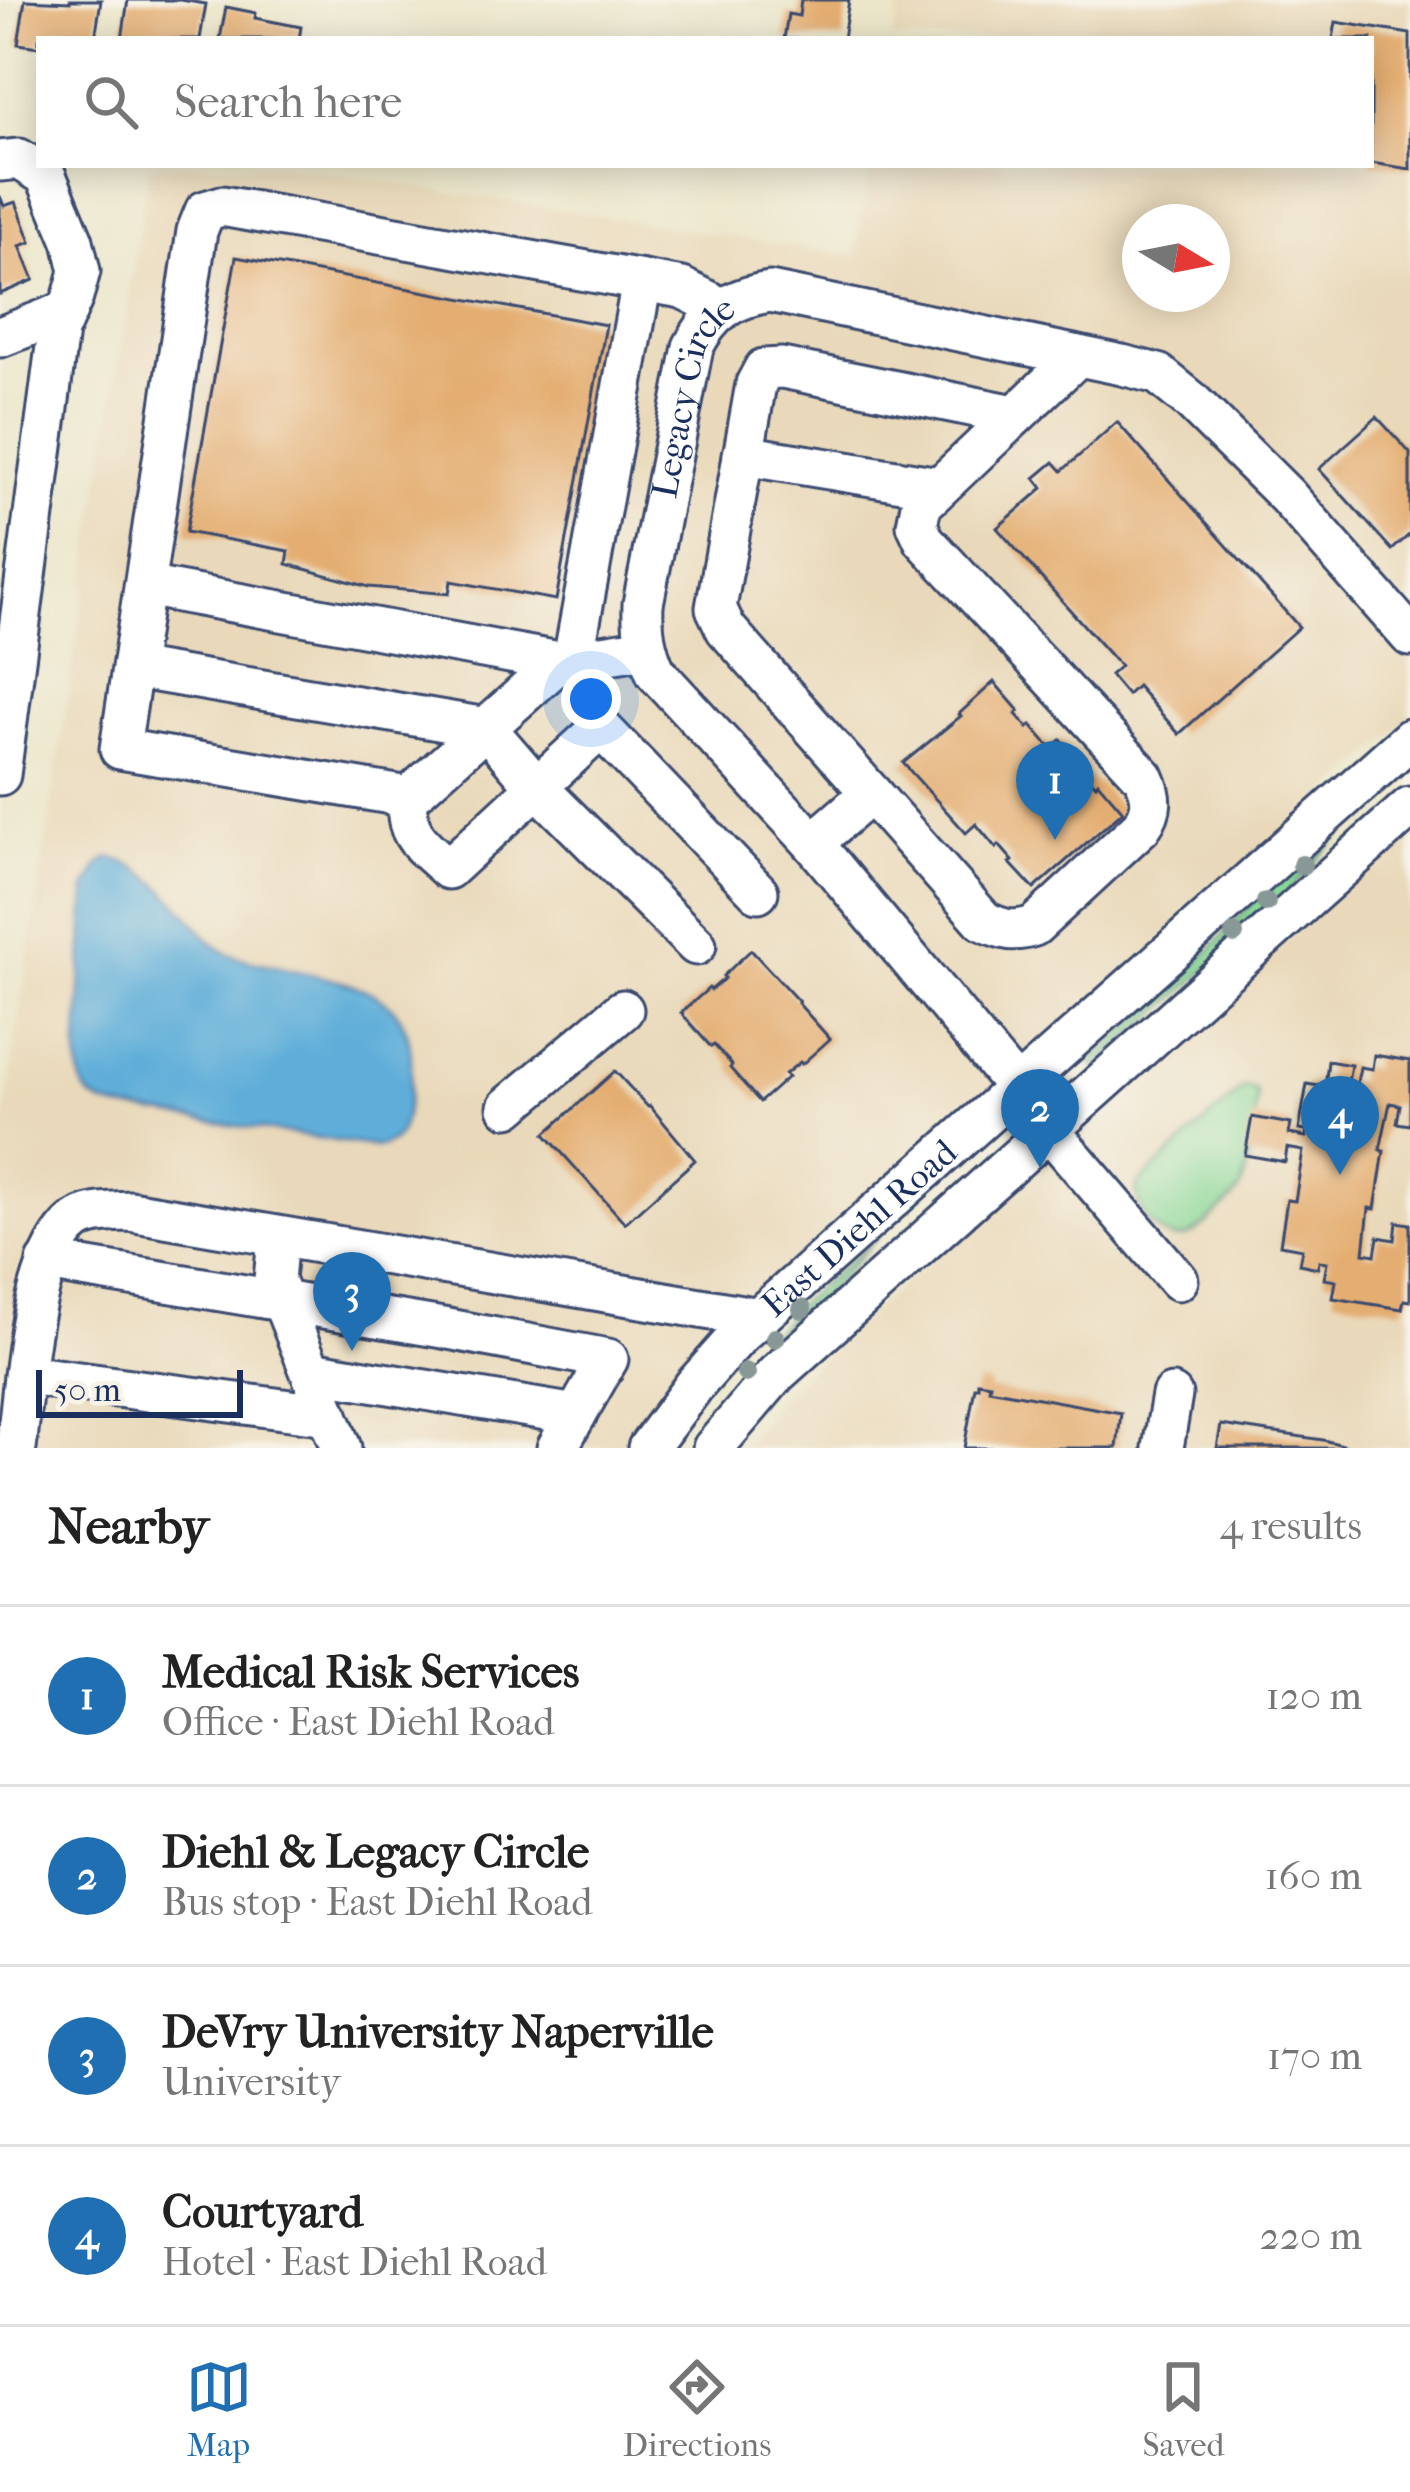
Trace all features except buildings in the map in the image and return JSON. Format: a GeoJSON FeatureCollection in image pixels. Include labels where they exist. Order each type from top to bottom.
{"type":"FeatureCollection","features":[{"type":"Feature","properties":{"kind":"street"},"geometry":{"type":"LineString","coordinates":[[0,161],[19,159],[46,176],[74,241],[80,271],[58,331],[0,771]]}},
{"type":"Feature","properties":{"kind":"street"},"geometry":{"type":"LineString","coordinates":[[410,796],[120,749],[197,231],[205,211],[222,206],[682,288],[720,310]]}},
{"type":"Feature","properties":{"kind":"street"},"geometry":{"type":"LineString","coordinates":[[642,281],[566,661],[410,796],[406,811],[412,837],[448,869],[601,728],[758,892]]}},
{"type":"Feature","properties":{"kind":"street","name":"Legacy Circle"},"geometry":{"type":"LineString","coordinates":[[646,648],[643,604],[694,347],[703,327],[720,310],[744,296],[770,292],[1158,374],[1287,496],[1410,636]]}},
{"type":"Feature","properties":{"kind":"street"},"geometry":{"type":"LineString","coordinates":[[0,338],[67,311]]}},
{"type":"Feature","properties":{"kind":"street"},"geometry":{"type":"LineString","coordinates":[[1016,415],[782,368],[764,370],[756,384],[716,608],[726,629],[984,921],[1004,931],[1034,926],[1141,827],[1151,813],[1151,794],[1144,777],[924,540],[916,525],[921,505],[939,487],[1016,415],[1078,356]]}},
{"type":"Feature","properties":{"kind":"street"},"geometry":{"type":"LineString","coordinates":[[743,455],[939,487]]}},
{"type":"Feature","properties":{"kind":"street"},"geometry":{"type":"LineString","coordinates":[[145,586],[566,661],[646,648],[656,673],[813,843],[1178,1280]]}},
{"type":"Feature","properties":{"kind":"street"},"geometry":{"type":"LineString","coordinates":[[133,668],[486,728],[536,786],[696,945]]}},
{"type":"Feature","properties":{"kind":"street","name":"East Diehl Road"},"geometry":{"type":"LineString","coordinates":[[648,1448],[709,1370],[758,1318],[1410,739]]}},
{"type":"Feature","properties":{"kind":"street"},"geometry":{"type":"LineString","coordinates":[[813,843],[871,793]]}},
{"type":"Feature","properties":{"kind":"street","name":"East Diehl Road"},"geometry":{"type":"LineString","coordinates":[[713,1448],[776,1374],[1410,807]]}},
{"type":"Feature","properties":{"kind":"street"},"geometry":{"type":"LineString","coordinates":[[508,1107],[622,1010]]}},
{"type":"Feature","properties":{"kind":"street"},"geometry":{"type":"LineString","coordinates":[[16,1448],[36,1299],[47,1262],[77,1219],[98,1213],[130,1211],[758,1318]]}},
{"type":"Feature","properties":{"kind":"street"},"geometry":{"type":"LineString","coordinates":[[278,1238],[274,1280],[336,1435]]}},
{"type":"Feature","properties":{"kind":"street"},"geometry":{"type":"LineString","coordinates":[[47,1262],[608,1359],[566,1432],[310,1371]]}},
{"type":"Feature","properties":{"kind":"street"},"geometry":{"type":"LineString","coordinates":[[668,1304],[709,1370]]}},
{"type":"Feature","properties":{"kind":"street"},"geometry":{"type":"LineString","coordinates":[[26,1375],[336,1435],[380,1448]]}},
{"type":"Feature","properties":{"kind":"street"},"geometry":{"type":"LineString","coordinates":[[1163,1448],[1172,1395]]}},
{"type":"Feature","properties":{"kind":"shaded area"},"geometry":{"type":"Polygon","coordinates":[[[900,0],[1410,0],[1410,719],[668,1390],[625,1448],[0,1448],[0,1144],[149,168],[298,168],[855,257],[870,168],[1374,168],[1374,36],[894,36],[900,0]]]}},
{"type":"Feature","properties":{"kind":"shaded area"},"geometry":{"type":"Polygon","coordinates":[[[1410,829],[1410,1448],[743,1448],[770,1409],[816,1363],[1410,829]]]}},
{"type":"Feature","properties":{"kind":"green space"},"geometry":{"type":"Polygon","coordinates":[[[1410,758],[1410,771],[1343,830],[1264,920],[1095,1068],[1090,1062],[1185,978],[1269,884],[1410,758]]]}},
{"type":"Feature","properties":{"kind":"green space"},"geometry":{"type":"Polygon","coordinates":[[[1249,1087],[1256,1090],[1257,1098],[1248,1161],[1238,1192],[1188,1236],[1178,1238],[1158,1231],[1139,1203],[1138,1184],[1249,1087]]]}},
{"type":"Feature","properties":{"kind":"green space"},"geometry":{"type":"Polygon","coordinates":[[[880,1234],[719,1412],[713,1410],[800,1303],[880,1234]]]}},
{"type":"Feature","properties":{"kind":"water"},"geometry":{"type":"Polygon","coordinates":[[[109,858],[146,874],[211,942],[228,953],[339,981],[385,1001],[400,1017],[409,1039],[406,1116],[396,1138],[377,1147],[119,1108],[89,1094],[81,1079],[78,1045],[86,889],[99,865],[109,858]]]}},
{"type":"Feature","properties":{"kind":"place","name":"Medical Risk Services"},"geometry":{"type":"Point","coordinates":[1055,840]}},
{"type":"Feature","properties":{"kind":"place","name":"Diehl & Legacy Circle"},"geometry":{"type":"Point","coordinates":[1040,1168]}},
{"type":"Feature","properties":{"kind":"place","name":"Courtyard"},"geometry":{"type":"Point","coordinates":[1340,1175]}},
{"type":"Feature","properties":{"kind":"place","name":"DeVry University Naperville"},"geometry":{"type":"Point","coordinates":[352,1351]}}]}
